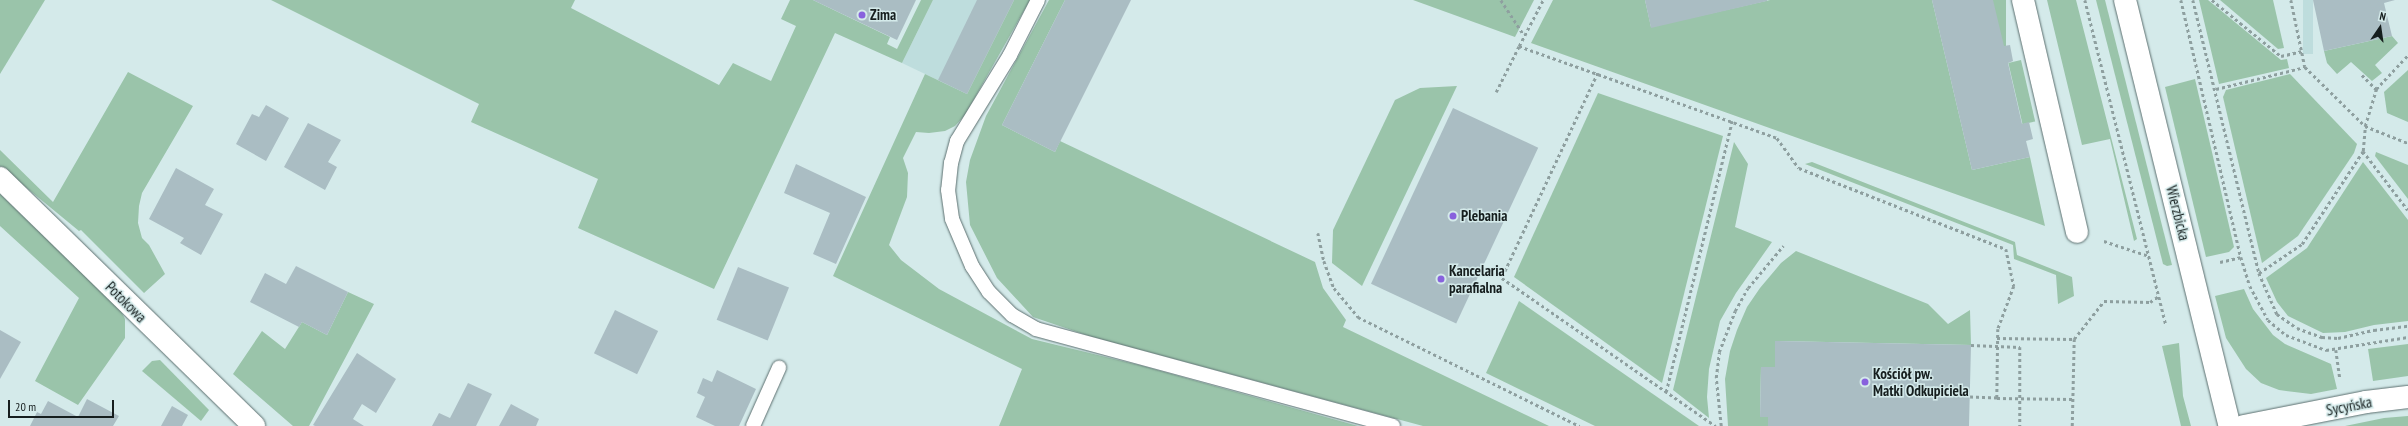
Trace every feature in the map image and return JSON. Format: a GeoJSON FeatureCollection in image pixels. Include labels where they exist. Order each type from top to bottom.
{"type":"FeatureCollection","features":[{"type":"Feature","properties":{"kind":"street"},"geometry":{"type":"LineString","coordinates":[[2022,0],[2077,232]]}},
{"type":"Feature","properties":{"kind":"street","name":"Wierzbicka"},"geometry":{"type":"LineString","coordinates":[[2125,0],[2230,426]]}},
{"type":"Feature","properties":{"kind":"street","name":"Potokowa"},"geometry":{"type":"LineString","coordinates":[[0,178],[254,426]]}},
{"type":"Feature","properties":{"kind":"street","name":"Sycyńska"},"geometry":{"type":"LineString","coordinates":[[2244,426],[2366,402],[2408,397]]}},
{"type":"Feature","properties":{"kind":"lane"},"geometry":{"type":"LineString","coordinates":[[1038,0],[1010,55],[957,140],[951,163],[948,190],[952,219],[972,266],[989,292],[1012,315],[1036,329],[1393,426]]}},
{"type":"Feature","properties":{"kind":"lane"},"geometry":{"type":"LineString","coordinates":[[753,426],[779,368]]}},
{"type":"Feature","properties":{"kind":"path"},"geometry":{"type":"LineString","coordinates":[[1501,0],[1524,36]]}},
{"type":"Feature","properties":{"kind":"path"},"geometry":{"type":"LineString","coordinates":[[1496,92],[1543,0]]}},
{"type":"Feature","properties":{"kind":"path"},"geometry":{"type":"LineString","coordinates":[[2085,0],[2166,325]]}},
{"type":"Feature","properties":{"kind":"path"},"geometry":{"type":"LineString","coordinates":[[2181,0],[2241,257],[2250,286],[2268,320],[2286,335],[2326,350],[2408,337]]}},
{"type":"Feature","properties":{"kind":"path"},"geometry":{"type":"LineString","coordinates":[[2193,0],[2216,89],[2259,273],[2277,314],[2297,328],[2322,337],[2338,338],[2374,330],[2408,326]]}},
{"type":"Feature","properties":{"kind":"path"},"geometry":{"type":"LineString","coordinates":[[2212,0],[2281,56],[2302,51]]}},
{"type":"Feature","properties":{"kind":"path"},"geometry":{"type":"LineString","coordinates":[[2291,0],[2305,67],[2365,126],[2408,143]]}},
{"type":"Feature","properties":{"kind":"path"},"geometry":{"type":"LineString","coordinates":[[1519,46],[1777,138],[1799,168],[2006,249],[2014,286],[1998,329],[1997,398]]}},
{"type":"Feature","properties":{"kind":"path"},"geometry":{"type":"LineString","coordinates":[[2259,273],[2302,244],[2363,151],[2365,126],[2376,89],[2408,55]]}},
{"type":"Feature","properties":{"kind":"path"},"geometry":{"type":"LineString","coordinates":[[2216,89],[2305,67]]}},
{"type":"Feature","properties":{"kind":"path"},"geometry":{"type":"LineString","coordinates":[[1598,73],[1502,278],[1716,426]]}},
{"type":"Feature","properties":{"kind":"path"},"geometry":{"type":"LineString","coordinates":[[2362,75],[2376,89]]}},
{"type":"Feature","properties":{"kind":"path"},"geometry":{"type":"LineString","coordinates":[[1666,392],[1732,121]]}},
{"type":"Feature","properties":{"kind":"path"},"geometry":{"type":"LineString","coordinates":[[2363,151],[2408,210]]}},
{"type":"Feature","properties":{"kind":"path"},"geometry":{"type":"LineString","coordinates":[[2077,232],[2149,256]]}},
{"type":"Feature","properties":{"kind":"path"},"geometry":{"type":"LineString","coordinates":[[1318,233],[1324,261],[1334,288],[1358,317],[1580,426]]}},
{"type":"Feature","properties":{"kind":"path"},"geometry":{"type":"LineString","coordinates":[[1721,426],[1717,407],[1716,378],[1719,352],[1735,311],[1748,288],[1783,246]]}},
{"type":"Feature","properties":{"kind":"path"},"geometry":{"type":"LineString","coordinates":[[2072,426],[2074,340],[2104,301],[2150,302],[2159,296]]}},
{"type":"Feature","properties":{"kind":"path"},"geometry":{"type":"LineString","coordinates":[[1997,338],[2074,340]]}},
{"type":"Feature","properties":{"kind":"path"},"geometry":{"type":"LineString","coordinates":[[1971,345],[2020,347],[2020,426]]}},
{"type":"Feature","properties":{"kind":"path"},"geometry":{"type":"LineString","coordinates":[[1970,397],[2073,399]]}},
{"type":"Feature","properties":{"kind":"shaded area"},"geometry":{"type":"Polygon","coordinates":[[[933,0],[1014,0],[967,94],[902,63],[933,0]]]}},
{"type":"Feature","properties":{"kind":"shaded area"},"geometry":{"type":"Polygon","coordinates":[[[2303,0],[2313,0],[2313,54],[2303,54],[2303,0]]]}},
{"type":"Feature","properties":{"kind":"green space"},"geometry":{"type":"Polygon","coordinates":[[[0,0],[45,0],[0,74],[0,0]]]}},
{"type":"Feature","properties":{"kind":"green space"},"geometry":{"type":"Polygon","coordinates":[[[271,0],[575,0],[571,8],[719,85],[733,63],[771,81],[796,26],[781,19],[790,0],[813,0],[890,37],[887,44],[897,49],[921,0],[933,0],[902,63],[835,33],[714,289],[578,228],[598,179],[471,122],[479,104],[271,0]]]}},
{"type":"Feature","properties":{"kind":"green space"},"geometry":{"type":"Polygon","coordinates":[[[1014,0],[1030,0],[965,115],[955,126],[945,131],[929,133],[916,132],[903,158],[908,173],[907,197],[889,245],[901,260],[939,289],[1032,339],[1143,366],[1358,426],[999,426],[1022,369],[833,276],[925,74],[967,94],[1014,0]]]}},
{"type":"Feature","properties":{"kind":"green space"},"geometry":{"type":"Polygon","coordinates":[[[1049,0],[1065,0],[1002,125],[1055,152],[1060,141],[1315,262],[1323,288],[1346,320],[1343,327],[1549,426],[1423,426],[1089,336],[1033,317],[997,278],[970,225],[966,182],[970,160],[986,116],[1049,0]]]}},
{"type":"Feature","properties":{"kind":"green space"},"geometry":{"type":"Polygon","coordinates":[[[1413,0],[1534,0],[1515,37],[1413,0]]]}},
{"type":"Feature","properties":{"kind":"green space"},"geometry":{"type":"Polygon","coordinates":[[[1553,0],[1645,0],[1651,27],[1770,0],[1932,0],[1972,170],[2030,157],[2045,226],[1531,43],[1553,0]]]}},
{"type":"Feature","properties":{"kind":"green space"},"geometry":{"type":"Polygon","coordinates":[[[1993,0],[2006,0],[2006,47],[1993,47],[1993,0]]]}},
{"type":"Feature","properties":{"kind":"green space"},"geometry":{"type":"Polygon","coordinates":[[[2047,0],[2076,0],[2137,239],[2134,241],[2110,139],[2082,145],[2047,0]]]}},
{"type":"Feature","properties":{"kind":"green space"},"geometry":{"type":"Polygon","coordinates":[[[2096,0],[2105,0],[2172,265],[2167,266],[2163,264],[2096,0]]]}},
{"type":"Feature","properties":{"kind":"green space"},"geometry":{"type":"Polygon","coordinates":[[[2199,0],[2208,0],[2281,60],[2287,59],[2289,68],[2219,84],[2199,0]]]}},
{"type":"Feature","properties":{"kind":"green space"},"geometry":{"type":"Polygon","coordinates":[[[2220,0],[2273,0],[2284,48],[2278,49],[2220,0]]]}},
{"type":"Feature","properties":{"kind":"green space"},"geometry":{"type":"Polygon","coordinates":[[[2392,36],[2398,43],[2375,65],[2382,73],[2372,81],[2351,62],[2337,74],[2327,63],[2324,51],[2392,36]]]}},
{"type":"Feature","properties":{"kind":"green space"},"geometry":{"type":"Polygon","coordinates":[[[2021,60],[2035,121],[2023,124],[2008,63],[2021,60]]]}},
{"type":"Feature","properties":{"kind":"green space"},"geometry":{"type":"Polygon","coordinates":[[[2408,70],[2408,122],[2387,113],[2384,92],[2408,70]]]}},
{"type":"Feature","properties":{"kind":"green space"},"geometry":{"type":"Polygon","coordinates":[[[128,72],[193,106],[142,193],[139,206],[138,223],[142,238],[149,245],[165,274],[144,293],[81,230],[79,231],[0,166],[0,150],[53,202],[128,72]]]}},
{"type":"Feature","properties":{"kind":"green space"},"geometry":{"type":"Polygon","coordinates":[[[2290,74],[2357,144],[2354,153],[2298,236],[2262,263],[2223,97],[2226,90],[2290,74]]]}},
{"type":"Feature","properties":{"kind":"green space"},"geometry":{"type":"Polygon","coordinates":[[[2195,79],[2234,247],[2229,252],[2206,257],[2165,87],[2195,79]]]}},
{"type":"Feature","properties":{"kind":"green space"},"geometry":{"type":"Polygon","coordinates":[[[1457,86],[1362,286],[1332,263],[1333,230],[1395,100],[1420,88],[1457,86]]]}},
{"type":"Feature","properties":{"kind":"green space"},"geometry":{"type":"Polygon","coordinates":[[[1598,93],[1723,136],[1662,383],[1514,277],[1598,93]]]}},
{"type":"Feature","properties":{"kind":"green space"},"geometry":{"type":"Polygon","coordinates":[[[1734,142],[1748,164],[1735,227],[1772,242],[1736,293],[1720,321],[1709,369],[1707,397],[1709,418],[1673,390],[1734,142]]]}},
{"type":"Feature","properties":{"kind":"green space"},"geometry":{"type":"Polygon","coordinates":[[[2376,152],[2408,165],[2408,199],[2375,156],[2376,152]]]}},
{"type":"Feature","properties":{"kind":"green space"},"geometry":{"type":"Polygon","coordinates":[[[1812,162],[2015,242],[2017,255],[2072,277],[2074,296],[2058,304],[2056,275],[2014,259],[2013,245],[1805,164],[1812,162]]]}},
{"type":"Feature","properties":{"kind":"green space"},"geometry":{"type":"Polygon","coordinates":[[[2363,162],[2408,220],[2408,321],[2374,325],[2345,332],[2323,333],[2288,316],[2277,302],[2266,278],[2307,248],[2363,162]]]}},
{"type":"Feature","properties":{"kind":"green space"},"geometry":{"type":"Polygon","coordinates":[[[0,194],[121,311],[125,319],[125,338],[78,405],[35,381],[79,298],[0,226],[0,194]]]}},
{"type":"Feature","properties":{"kind":"green space"},"geometry":{"type":"Polygon","coordinates":[[[1796,251],[1928,304],[1948,324],[1970,310],[1971,345],[1775,341],[1775,367],[1761,367],[1760,416],[1768,417],[1768,426],[1728,426],[1725,379],[1730,351],[1737,330],[1747,307],[1760,288],[1781,263],[1796,251]]]}},
{"type":"Feature","properties":{"kind":"green space"},"geometry":{"type":"Polygon","coordinates":[[[2244,289],[2253,309],[2273,335],[2285,344],[2331,364],[2337,389],[2311,394],[2279,390],[2261,383],[2246,369],[2226,338],[2215,296],[2244,289]]]}},
{"type":"Feature","properties":{"kind":"green space"},"geometry":{"type":"Polygon","coordinates":[[[348,292],[374,304],[309,426],[293,426],[233,374],[262,331],[285,349],[302,322],[327,335],[348,292]]]}},
{"type":"Feature","properties":{"kind":"green space"},"geometry":{"type":"Polygon","coordinates":[[[1519,301],[1699,426],[1595,426],[1486,373],[1519,301]]]}},
{"type":"Feature","properties":{"kind":"green space"},"geometry":{"type":"Polygon","coordinates":[[[2179,343],[2183,396],[2191,426],[2181,426],[2162,346],[2179,343]]]}},
{"type":"Feature","properties":{"kind":"green space"},"geometry":{"type":"Polygon","coordinates":[[[2408,344],[2408,376],[2373,381],[2368,349],[2408,344]]]}},
{"type":"Feature","properties":{"kind":"green space"},"geometry":{"type":"Polygon","coordinates":[[[160,360],[209,410],[201,421],[142,371],[152,361],[160,360]]]}},
{"type":"Feature","properties":{"kind":"green space"},"geometry":{"type":"Polygon","coordinates":[[[2408,416],[2408,426],[2345,426],[2384,418],[2408,416]]]}},
{"type":"Feature","properties":{"kind":"building"},"geometry":{"type":"Polygon","coordinates":[[[813,0],[916,0],[897,40],[813,0]]]}},
{"type":"Feature","properties":{"kind":"building"},"geometry":{"type":"Polygon","coordinates":[[[977,0],[1014,0],[967,94],[938,80],[977,0]]]}},
{"type":"Feature","properties":{"kind":"building"},"geometry":{"type":"Polygon","coordinates":[[[1065,0],[1131,0],[1055,152],[1002,125],[1065,0]]]}},
{"type":"Feature","properties":{"kind":"building"},"geometry":{"type":"Polygon","coordinates":[[[1645,0],[1767,0],[1767,1],[1651,28],[1645,0]]]}},
{"type":"Feature","properties":{"kind":"building"},"geometry":{"type":"Polygon","coordinates":[[[1932,0],[1993,0],[2004,46],[2010,45],[2013,61],[2008,63],[2022,124],[2029,122],[2033,139],[2026,141],[2030,157],[1972,170],[1932,0]]]}},
{"type":"Feature","properties":{"kind":"building"},"geometry":{"type":"Polygon","coordinates":[[[2313,0],[2395,0],[2384,3],[2392,36],[2324,51],[2313,0]]]}},
{"type":"Feature","properties":{"kind":"building"},"geometry":{"type":"Polygon","coordinates":[[[266,105],[289,118],[266,161],[236,144],[252,114],[259,117],[266,105]]]}},
{"type":"Feature","properties":{"kind":"building","name":"Plebania"},"geometry":{"type":"Polygon","coordinates":[[[1453,108],[1538,148],[1456,324],[1371,284],[1453,108]]]}},
{"type":"Feature","properties":{"kind":"building"},"geometry":{"type":"Polygon","coordinates":[[[308,123],[341,140],[328,162],[337,167],[325,190],[284,167],[308,123]]]}},
{"type":"Feature","properties":{"kind":"building"},"geometry":{"type":"Polygon","coordinates":[[[796,164],[866,197],[836,264],[813,254],[830,213],[784,193],[796,164]]]}},
{"type":"Feature","properties":{"kind":"building"},"geometry":{"type":"Polygon","coordinates":[[[176,168],[214,189],[205,205],[223,214],[201,255],[180,243],[184,238],[149,219],[176,168]]]}},
{"type":"Feature","properties":{"kind":"building"},"geometry":{"type":"Polygon","coordinates":[[[296,266],[348,292],[327,335],[302,322],[299,327],[250,302],[265,273],[286,284],[296,266]]]}},
{"type":"Feature","properties":{"kind":"building"},"geometry":{"type":"Polygon","coordinates":[[[738,267],[789,288],[768,340],[717,320],[738,267]]]}},
{"type":"Feature","properties":{"kind":"building"},"geometry":{"type":"Polygon","coordinates":[[[615,310],[658,331],[637,374],[594,353],[615,310]]]}},
{"type":"Feature","properties":{"kind":"building"},"geometry":{"type":"Polygon","coordinates":[[[0,330],[21,342],[0,379],[0,330]]]}},
{"type":"Feature","properties":{"kind":"building","name":"Kościół pw. Matki Odkupiciela"},"geometry":{"type":"Polygon","coordinates":[[[1775,341],[1971,345],[1969,426],[1768,426],[1768,417],[1760,417],[1761,367],[1775,367],[1775,341]]]}},
{"type":"Feature","properties":{"kind":"building"},"geometry":{"type":"Polygon","coordinates":[[[357,353],[396,379],[376,413],[362,404],[353,419],[364,426],[313,425],[357,353]]]}},
{"type":"Feature","properties":{"kind":"building"},"geometry":{"type":"Polygon","coordinates":[[[717,370],[756,389],[739,426],[715,426],[696,417],[705,397],[697,393],[703,378],[712,382],[717,370]]]}},
{"type":"Feature","properties":{"kind":"building"},"geometry":{"type":"Polygon","coordinates":[[[468,383],[492,394],[476,426],[432,426],[439,413],[450,418],[468,383]]]}},
{"type":"Feature","properties":{"kind":"building"},"geometry":{"type":"Polygon","coordinates":[[[87,399],[119,416],[113,426],[30,426],[37,412],[41,414],[48,401],[78,417],[87,399]]]}},
{"type":"Feature","properties":{"kind":"building"},"geometry":{"type":"Polygon","coordinates":[[[511,404],[539,419],[536,426],[499,426],[511,404]]]}},
{"type":"Feature","properties":{"kind":"building"},"geometry":{"type":"Polygon","coordinates":[[[172,406],[188,415],[182,426],[161,426],[172,406]]]}},
{"type":"Feature","properties":{"kind":"place","name":"Zima"},"geometry":{"type":"Point","coordinates":[862,15]}},
{"type":"Feature","properties":{"kind":"place","name":"Plebania"},"geometry":{"type":"Point","coordinates":[1453,216]}},
{"type":"Feature","properties":{"kind":"place","name":"Kancelaria parafialna"},"geometry":{"type":"Point","coordinates":[1441,279]}},
{"type":"Feature","properties":{"kind":"place","name":"Kościół pw. Matki Odkupiciela"},"geometry":{"type":"Point","coordinates":[1865,382]}}]}
